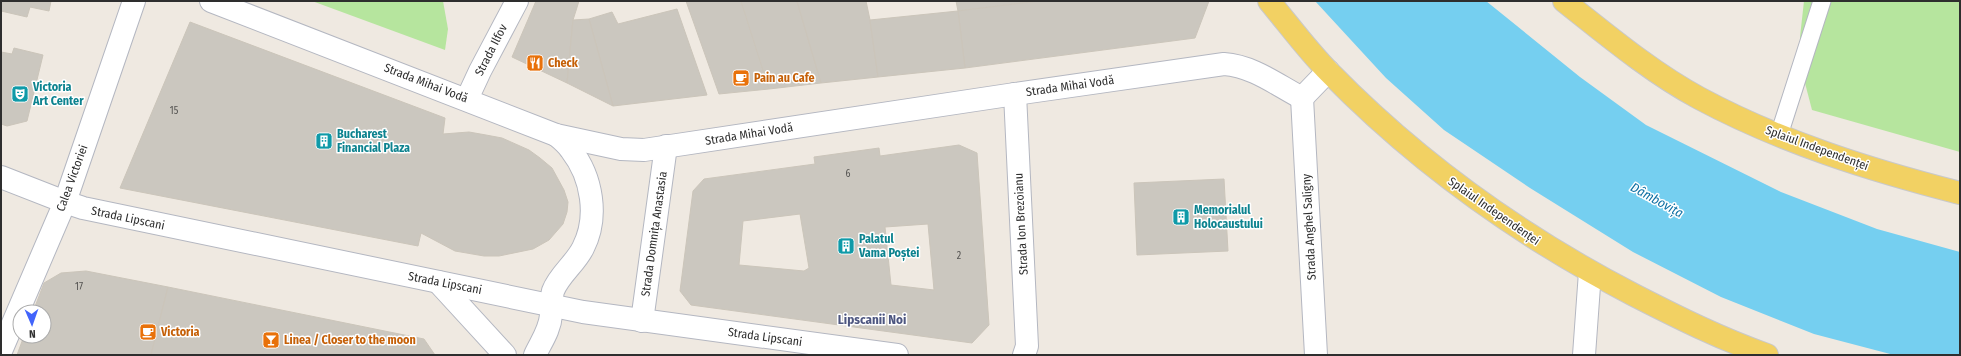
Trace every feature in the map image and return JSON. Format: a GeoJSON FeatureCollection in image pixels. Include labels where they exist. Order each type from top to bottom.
{"type":"FeatureCollection","features":[{"type":"Feature","properties":{"kind":"main road","name":"Splaiul Independenței"},"geometry":{"type":"LineString","coordinates":[[1269,1],[1328,71],[1411,149],[1457,186],[1544,245],[1590,272],[1696,326],[1764,355]]}},
{"type":"Feature","properties":{"kind":"main road","name":"Splaiul Independenței"},"geometry":{"type":"LineString","coordinates":[[1564,1],[1630,53],[1698,97],[1779,135],[1847,161],[1899,177],[1960,193]]}},
{"type":"Feature","properties":{"kind":"street","name":"Calea Victoriei"},"geometry":{"type":"LineString","coordinates":[[1,351],[65,202],[134,1]]}},
{"type":"Feature","properties":{"kind":"street","name":"Strada Mihai Vodă"},"geometry":{"type":"LineString","coordinates":[[211,1],[467,99],[556,135],[621,149],[644,150],[1224,64],[1238,65],[1250,70],[1302,98]]}},
{"type":"Feature","properties":{"kind":"street","name":"Strada Ilfov"},"geometry":{"type":"LineString","coordinates":[[467,99],[517,1]]}},
{"type":"Feature","properties":{"kind":"street"},"geometry":{"type":"LineString","coordinates":[[1302,98],[1328,71]]}},
{"type":"Feature","properties":{"kind":"street","name":"Strada Ion Brezoianu"},"geometry":{"type":"LineString","coordinates":[[1015,94],[1027,346],[1024,355]]}},
{"type":"Feature","properties":{"kind":"street","name":"Strada Anghel Saligny"},"geometry":{"type":"LineString","coordinates":[[1302,98],[1316,355]]}},
{"type":"Feature","properties":{"kind":"street"},"geometry":{"type":"LineString","coordinates":[[535,355],[549,326],[553,292],[558,281],[573,265],[584,248],[590,228],[592,207],[589,186],[582,167],[571,149],[556,135]]}},
{"type":"Feature","properties":{"kind":"street","name":"Strada Domnița Anastasia"},"geometry":{"type":"LineString","coordinates":[[642,321],[666,146]]}},
{"type":"Feature","properties":{"kind":"street","name":"Strada Lipscani"},"geometry":{"type":"LineString","coordinates":[[1,177],[83,208],[551,304],[583,312],[897,355]]}},
{"type":"Feature","properties":{"kind":"street"},"geometry":{"type":"LineString","coordinates":[[1584,355],[1590,272]]}},
{"type":"Feature","properties":{"kind":"street"},"geometry":{"type":"LineString","coordinates":[[438,282],[505,355]]}},
{"type":"Feature","properties":{"kind":"lane"},"geometry":{"type":"LineString","coordinates":[[1779,135],[1822,1]]}},
{"type":"Feature","properties":{"kind":"green space"},"geometry":{"type":"Polygon","coordinates":[[[312,1],[443,1],[448,29],[445,50],[312,1]]]}},
{"type":"Feature","properties":{"kind":"green space"},"geometry":{"type":"Polygon","coordinates":[[[1804,1],[1960,1],[1960,152],[1812,110],[1805,83],[1800,37],[1804,1]]]}},
{"type":"Feature","properties":{"kind":"water","name":"Dâmbovița"},"geometry":{"type":"Polygon","coordinates":[[[1315,1],[1486,1],[1580,77],[1646,125],[1781,192],[1877,229],[1960,252],[1960,355],[1894,355],[1814,334],[1721,297],[1633,252],[1530,188],[1444,130],[1386,78],[1315,1]]]}},
{"type":"Feature","properties":{"kind":"building"},"geometry":{"type":"Polygon","coordinates":[[[1,1],[51,1],[49,11],[30,7],[27,17],[1,11],[1,1]]]}},
{"type":"Feature","properties":{"kind":"building"},"geometry":{"type":"Polygon","coordinates":[[[536,1],[579,1],[573,20],[567,83],[512,57],[536,1]]]}},
{"type":"Feature","properties":{"kind":"building"},"geometry":{"type":"Polygon","coordinates":[[[686,1],[741,1],[769,89],[719,94],[686,1]]]}},
{"type":"Feature","properties":{"kind":"building"},"geometry":{"type":"Polygon","coordinates":[[[741,1],[797,1],[821,83],[769,89],[741,1]]]}},
{"type":"Feature","properties":{"kind":"building"},"geometry":{"type":"Polygon","coordinates":[[[797,1],[866,1],[878,77],[821,83],[797,1]]]}},
{"type":"Feature","properties":{"kind":"building"},"geometry":{"type":"Polygon","coordinates":[[[956,1],[1039,1],[958,11],[956,1]]]}},
{"type":"Feature","properties":{"kind":"building"},"geometry":{"type":"Polygon","coordinates":[[[1039,1],[1209,1],[1195,38],[965,68],[958,11],[1039,1]]]}},
{"type":"Feature","properties":{"kind":"building"},"geometry":{"type":"Polygon","coordinates":[[[677,9],[707,95],[613,106],[589,19],[612,12],[618,24],[677,9]]]}},
{"type":"Feature","properties":{"kind":"building"},"geometry":{"type":"Polygon","coordinates":[[[958,11],[965,68],[878,77],[870,20],[958,11]]]}},
{"type":"Feature","properties":{"kind":"building"},"geometry":{"type":"Polygon","coordinates":[[[589,19],[613,106],[567,83],[573,20],[589,19]]]}},
{"type":"Feature","properties":{"kind":"building","name":"Bucharest Financial Plaza"},"geometry":{"type":"Polygon","coordinates":[[[190,22],[445,118],[443,134],[469,132],[486,135],[502,138],[529,150],[552,168],[564,190],[568,202],[567,212],[563,224],[549,240],[533,249],[499,256],[484,256],[455,251],[421,233],[418,246],[120,188],[190,22]]]}},
{"type":"Feature","properties":{"kind":"building"},"geometry":{"type":"Polygon","coordinates":[[[14,48],[43,55],[27,121],[7,126],[1,124],[1,52],[12,54],[14,48]]]}},
{"type":"Feature","properties":{"kind":"building","name":"Palatul Vama Poștei"},"geometry":{"type":"Polygon","coordinates":[[[959,145],[977,153],[989,325],[972,343],[691,305],[680,291],[693,191],[704,179],[815,164],[814,157],[879,148],[880,156],[959,145]],[[800,214],[743,221],[739,265],[804,271],[809,268],[800,214]],[[928,224],[885,227],[891,285],[934,290],[928,224]]]}},
{"type":"Feature","properties":{"kind":"building","name":"Memorialul Holocaustului"},"geometry":{"type":"Polygon","coordinates":[[[1224,179],[1228,251],[1137,255],[1134,183],[1224,179]]]}},
{"type":"Feature","properties":{"kind":"building"},"geometry":{"type":"Polygon","coordinates":[[[86,271],[168,287],[151,355],[17,355],[21,344],[52,344],[52,304],[36,304],[44,283],[61,273],[86,271]]]}},
{"type":"Feature","properties":{"kind":"building"},"geometry":{"type":"Polygon","coordinates":[[[168,287],[424,339],[435,355],[151,355],[168,287]]]}},
{"type":"Feature","properties":{"kind":"place","name":"Check"},"geometry":{"type":"Point","coordinates":[535,63]}},
{"type":"Feature","properties":{"kind":"place","name":"Pain au Cafe"},"geometry":{"type":"Point","coordinates":[741,78]}},
{"type":"Feature","properties":{"kind":"place","name":"Victoria Art Center"},"geometry":{"type":"Point","coordinates":[20,94]}},
{"type":"Feature","properties":{"kind":"place","name":"Bucharest Financial Plaza"},"geometry":{"type":"Point","coordinates":[324,141]}},
{"type":"Feature","properties":{"kind":"place","name":"Memorialul Holocaustului"},"geometry":{"type":"Point","coordinates":[1181,217]}},
{"type":"Feature","properties":{"kind":"place","name":"Palatul Vama Poștei"},"geometry":{"type":"Point","coordinates":[846,246]}},
{"type":"Feature","properties":{"kind":"place","name":"Victoria"},"geometry":{"type":"Point","coordinates":[148,332]}},
{"type":"Feature","properties":{"kind":"place","name":"Linea / Closer to the moon"},"geometry":{"type":"Point","coordinates":[271,340]}},
{"type":"Feature","properties":{"kind":"district","name":"Lipscanii Noi"},"geometry":{"type":"Point","coordinates":[872,319]}}]}
